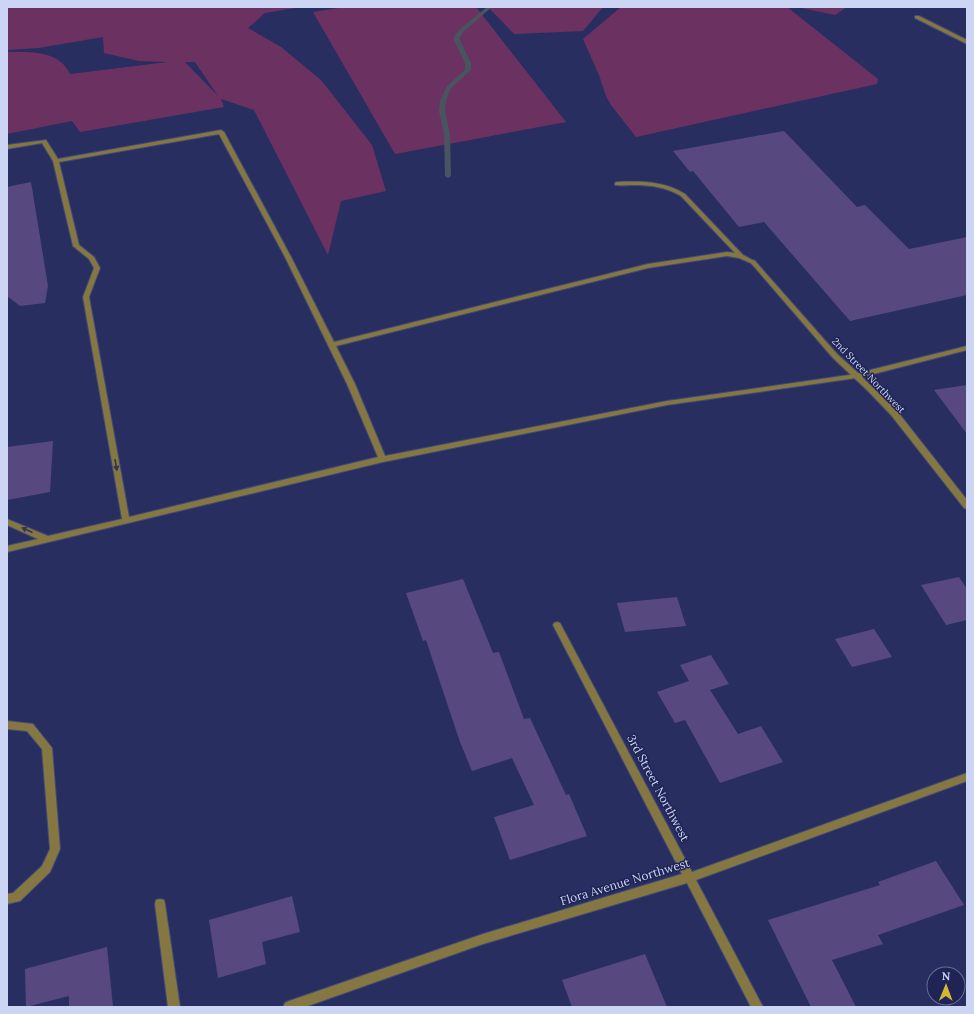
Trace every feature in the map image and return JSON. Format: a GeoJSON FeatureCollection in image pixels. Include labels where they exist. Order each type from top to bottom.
{"type":"FeatureCollection","features":[{"type":"Feature","properties":{"kind":"street"},"geometry":{"type":"LineString","coordinates":[[917,17],[967,42]]}},
{"type":"Feature","properties":{"kind":"street"},"geometry":{"type":"LineString","coordinates":[[56,161],[221,132],[288,257],[331,345],[352,384],[384,459]]}},
{"type":"Feature","properties":{"kind":"street"},"geometry":{"type":"LineString","coordinates":[[7,147],[44,141],[56,161],[76,246],[92,258],[97,268],[86,297],[126,520]]}},
{"type":"Feature","properties":{"kind":"street"},"geometry":{"type":"LineString","coordinates":[[617,184],[649,183],[675,190],[683,195],[741,256]]}},
{"type":"Feature","properties":{"kind":"street"},"geometry":{"type":"LineString","coordinates":[[331,345],[648,266],[727,254],[741,256]]}},
{"type":"Feature","properties":{"kind":"street","name":"2nd Street Northwest"},"geometry":{"type":"LineString","coordinates":[[741,256],[753,262],[835,356],[870,388],[894,413],[967,506]]}},
{"type":"Feature","properties":{"kind":"street"},"geometry":{"type":"LineString","coordinates":[[7,549],[384,459],[667,403],[856,376],[967,348]]}},
{"type":"Feature","properties":{"kind":"street"},"geometry":{"type":"LineString","coordinates":[[7,522],[47,539]]}},
{"type":"Feature","properties":{"kind":"street","name":"3rd Street Northwest"},"geometry":{"type":"LineString","coordinates":[[557,625],[758,1007]]}},
{"type":"Feature","properties":{"kind":"street"},"geometry":{"type":"LineString","coordinates":[[7,725],[30,726],[47,748],[54,849],[46,869],[16,897],[7,899]]}},
{"type":"Feature","properties":{"kind":"street","name":"Flora Avenue Northwest"},"geometry":{"type":"LineString","coordinates":[[289,1007],[483,939],[690,877],[967,777]]}},
{"type":"Feature","properties":{"kind":"street"},"geometry":{"type":"LineString","coordinates":[[160,904],[174,1007]]}},
{"type":"Feature","properties":{"kind":"shaded area"},"geometry":{"type":"Polygon","coordinates":[[[7,7],[301,7],[265,13],[248,28],[281,47],[321,80],[372,145],[386,191],[341,201],[328,255],[254,110],[221,99],[224,107],[80,132],[72,121],[7,134],[7,52],[25,52],[51,56],[59,60],[70,74],[168,62],[139,61],[104,53],[103,37],[38,48],[7,50],[7,7]],[[185,62],[218,96],[195,62],[185,62]]]}},
{"type":"Feature","properties":{"kind":"shaded area"},"geometry":{"type":"Polygon","coordinates":[[[345,7],[476,7],[566,122],[395,154],[313,12],[345,7]]]}},
{"type":"Feature","properties":{"kind":"shaded area"},"geometry":{"type":"Polygon","coordinates":[[[488,7],[603,7],[583,31],[514,34],[488,7]]]}},
{"type":"Feature","properties":{"kind":"shaded area"},"geometry":{"type":"Polygon","coordinates":[[[621,7],[787,7],[878,79],[877,84],[636,137],[611,105],[606,96],[599,75],[583,39],[621,7]]]}},
{"type":"Feature","properties":{"kind":"shaded area"},"geometry":{"type":"Polygon","coordinates":[[[797,7],[847,7],[835,15],[797,7]]]}},
{"type":"Feature","properties":{"kind":"building"},"geometry":{"type":"Polygon","coordinates":[[[784,131],[857,207],[865,205],[909,249],[967,237],[967,295],[850,321],[764,222],[739,227],[693,171],[690,172],[673,151],[784,131]]]}},
{"type":"Feature","properties":{"kind":"building"},"geometry":{"type":"Polygon","coordinates":[[[31,182],[48,286],[45,303],[20,306],[7,296],[7,187],[31,182]]]}},
{"type":"Feature","properties":{"kind":"building"},"geometry":{"type":"Polygon","coordinates":[[[967,385],[967,434],[934,390],[967,385]]]}},
{"type":"Feature","properties":{"kind":"building"},"geometry":{"type":"Polygon","coordinates":[[[53,441],[50,492],[7,500],[7,447],[53,441]]]}},
{"type":"Feature","properties":{"kind":"building"},"geometry":{"type":"Polygon","coordinates":[[[959,577],[967,589],[967,620],[946,625],[921,585],[959,577]]]}},
{"type":"Feature","properties":{"kind":"building"},"geometry":{"type":"Polygon","coordinates":[[[463,579],[493,653],[499,652],[524,719],[530,718],[566,795],[569,794],[587,836],[510,860],[494,817],[534,805],[512,758],[472,771],[460,742],[426,640],[423,641],[406,593],[463,579]]]}},
{"type":"Feature","properties":{"kind":"building"},"geometry":{"type":"Polygon","coordinates":[[[677,597],[686,626],[625,632],[617,603],[677,597]]]}},
{"type":"Feature","properties":{"kind":"building"},"geometry":{"type":"Polygon","coordinates":[[[874,629],[892,657],[852,667],[835,639],[874,629]]]}},
{"type":"Feature","properties":{"kind":"building"},"geometry":{"type":"Polygon","coordinates":[[[711,655],[729,684],[710,690],[738,734],[761,726],[783,762],[720,783],[685,720],[675,723],[657,692],[689,681],[680,665],[711,655]]]}},
{"type":"Feature","properties":{"kind":"building"},"geometry":{"type":"Polygon","coordinates":[[[936,861],[964,905],[878,935],[883,944],[832,960],[856,1007],[811,1007],[768,920],[880,885],[878,882],[936,861]]]}},
{"type":"Feature","properties":{"kind":"building"},"geometry":{"type":"Polygon","coordinates":[[[292,896],[300,932],[262,942],[266,964],[218,978],[209,920],[292,896]]]}},
{"type":"Feature","properties":{"kind":"building"},"geometry":{"type":"Polygon","coordinates":[[[107,947],[113,1007],[69,1007],[69,996],[26,1007],[25,969],[107,947]]]}},
{"type":"Feature","properties":{"kind":"building"},"geometry":{"type":"Polygon","coordinates":[[[645,954],[667,1007],[572,1007],[562,980],[645,954]]]}},
{"type":"Feature","properties":{"kind":"waterway"},"geometry":{"type":"LineString","coordinates":[[448,176],[447,134],[442,111],[443,101],[449,87],[468,70],[468,63],[456,38],[462,30],[490,7]]}}]}
